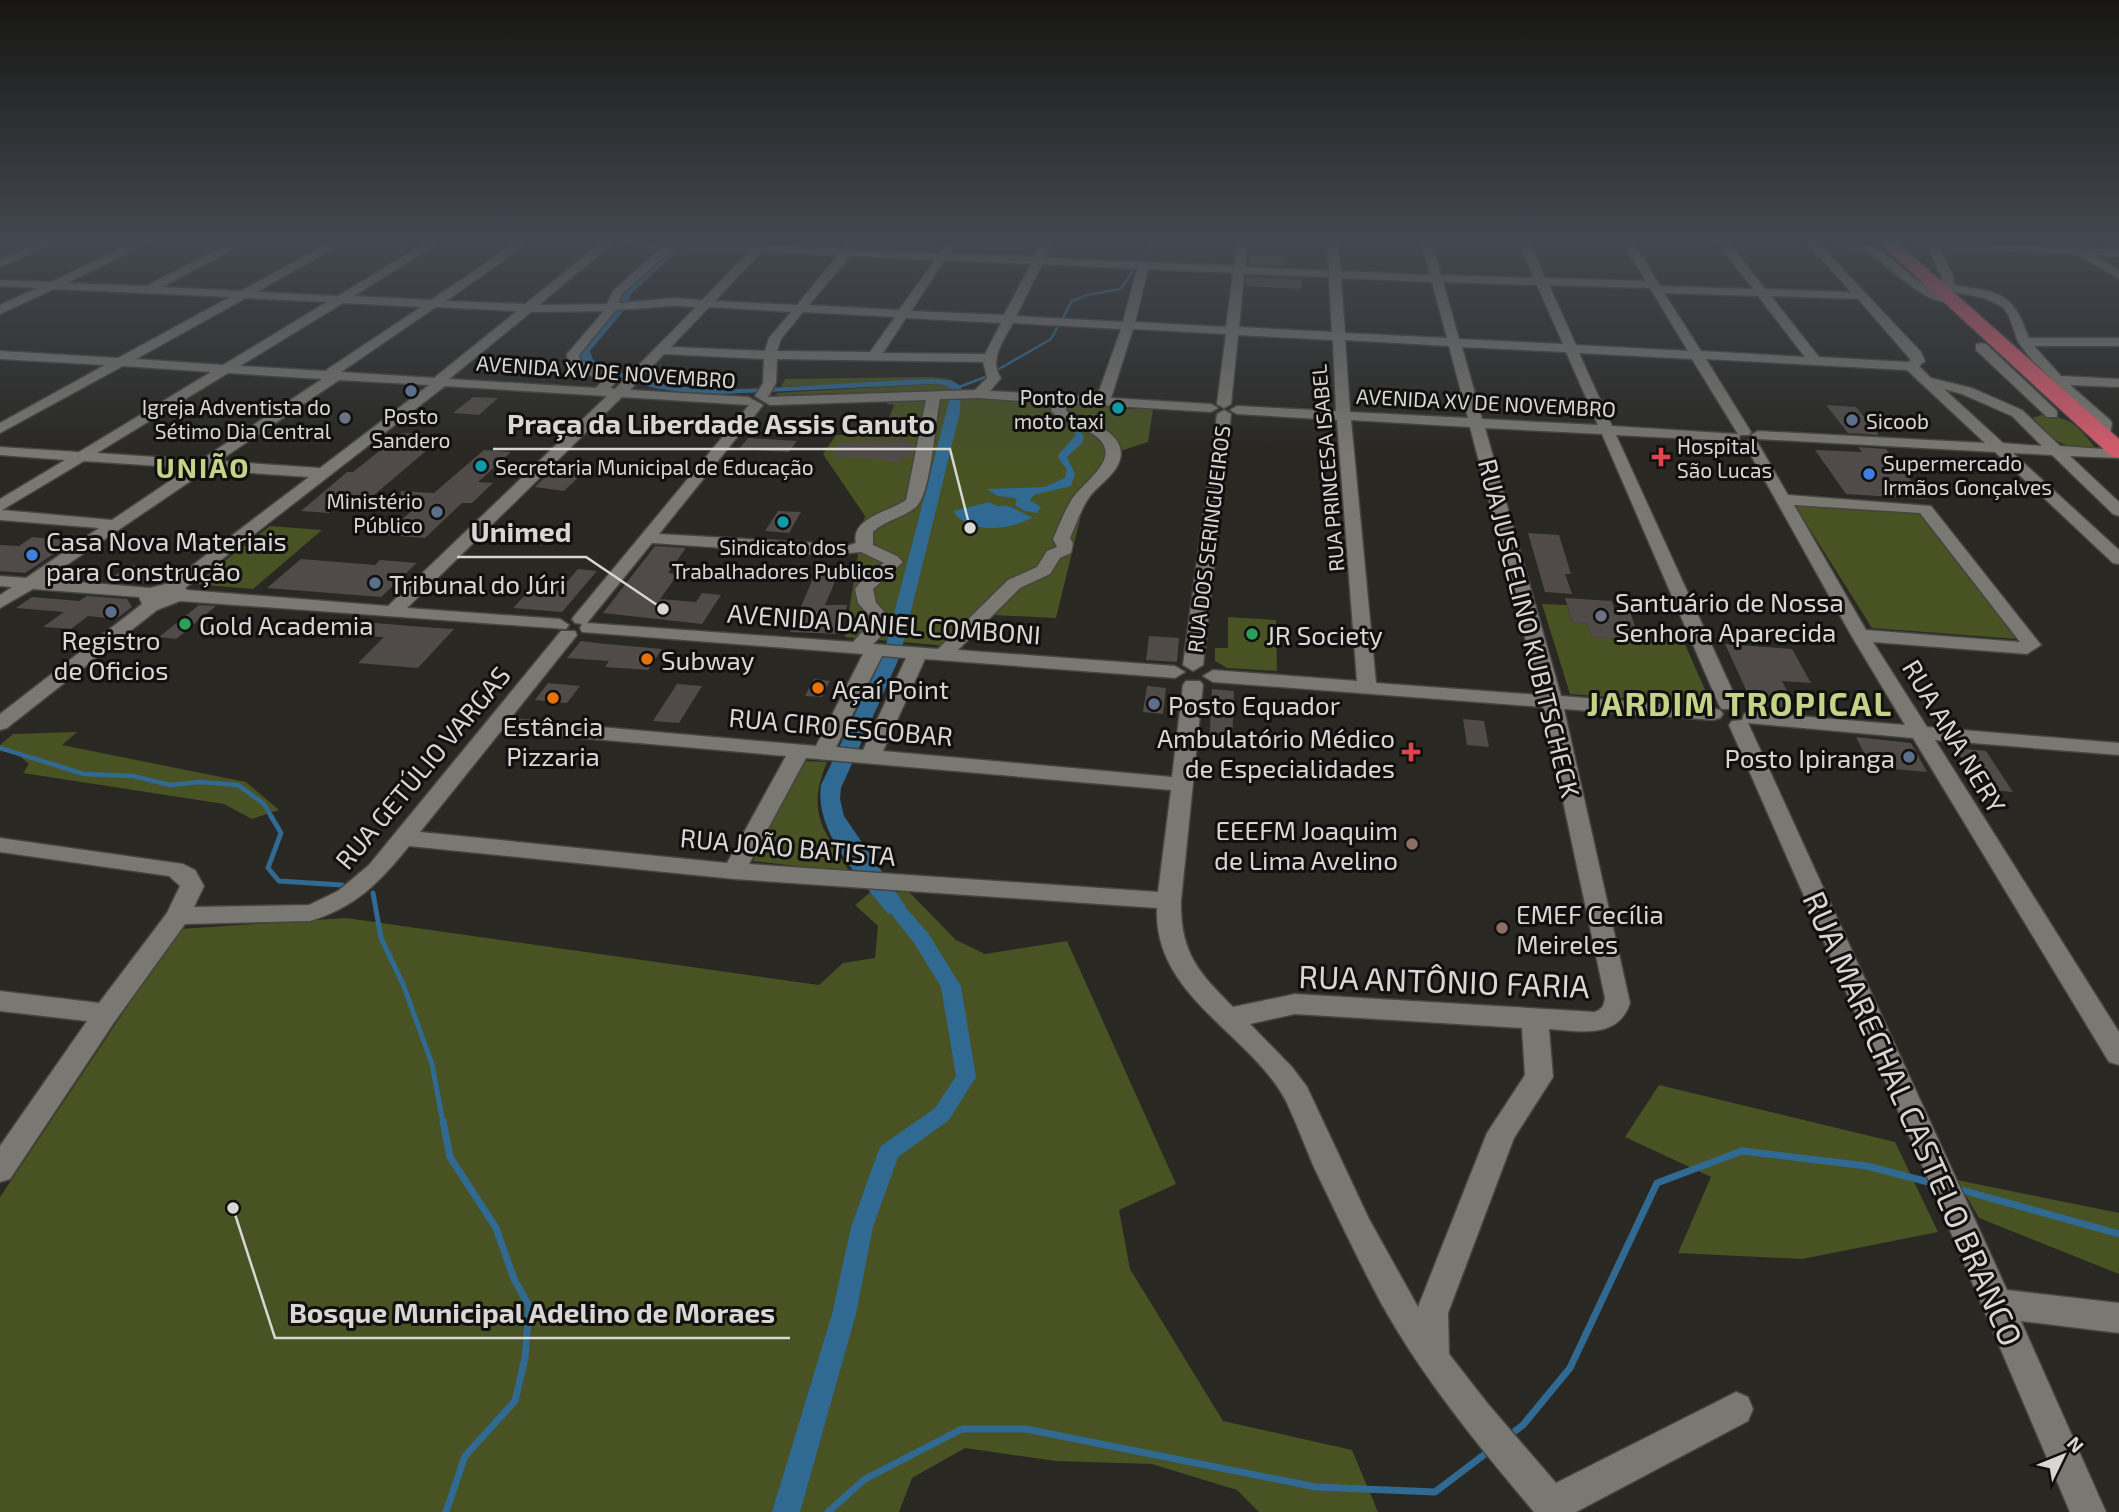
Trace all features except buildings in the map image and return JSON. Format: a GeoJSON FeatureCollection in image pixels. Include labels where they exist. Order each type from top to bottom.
{"type":"FeatureCollection","features":[{"type":"Feature","properties":{"kind":"highway"},"geometry":{"type":"LineString","coordinates":[[1969,314],[2114,448]]}},
{"type":"Feature","properties":{"kind":"street"},"geometry":{"type":"LineString","coordinates":[[0,429],[210,314]]}},
{"type":"Feature","properties":{"kind":"street"},"geometry":{"type":"LineString","coordinates":[[0,506],[317,314]]}},
{"type":"Feature","properties":{"kind":"street"},"geometry":{"type":"LineString","coordinates":[[0,603],[206,464],[420,314]]}},
{"type":"Feature","properties":{"kind":"street"},"geometry":{"type":"LineString","coordinates":[[0,581],[153,598],[175,592],[440,382],[521,314]]}},
{"type":"Feature","properties":{"kind":"street"},"geometry":{"type":"LineString","coordinates":[[598,393],[610,381],[606,376],[573,362],[573,354],[615,314]]}},
{"type":"Feature","properties":{"kind":"street"},"geometry":{"type":"LineString","coordinates":[[619,322],[622,314]]}},
{"type":"Feature","properties":{"kind":"street"},"geometry":{"type":"LineString","coordinates":[[392,612],[618,394],[695,314]]}},
{"type":"Feature","properties":{"kind":"street"},"geometry":{"type":"LineString","coordinates":[[762,397],[772,372],[769,355],[775,338],[796,314]]}},
{"type":"Feature","properties":{"kind":"street"},"geometry":{"type":"LineString","coordinates":[[895,314],[1911,366],[2119,559]]}},
{"type":"Feature","properties":{"kind":"street"},"geometry":{"type":"LineString","coordinates":[[874,356],[904,314]]}},
{"type":"Feature","properties":{"kind":"street"},"geometry":{"type":"LineString","coordinates":[[865,546],[866,529],[913,502],[927,446],[928,425],[957,394],[994,378],[990,372],[989,358],[1013,314]]}},
{"type":"Feature","properties":{"kind":"street"},"geometry":{"type":"LineString","coordinates":[[1103,401],[1131,314]]}},
{"type":"Feature","properties":{"kind":"street","name":"RUA DOS SERINGUEIROS"},"geometry":{"type":"LineString","coordinates":[[1234,314],[1168,901],[1170,936],[1177,954],[1194,982],[1283,1072],[1297,1095],[1377,1268],[1432,1358],[1523,1473],[1555,1508]]}},
{"type":"Feature","properties":{"kind":"street","name":"RUA PRINCESA ISABEL"},"geometry":{"type":"LineString","coordinates":[[1338,314],[1367,688]]}},
{"type":"Feature","properties":{"kind":"street","name":"RUA JUSCELINO KUBITSCHECK"},"geometry":{"type":"LineString","coordinates":[[1447,314],[1552,701],[1618,998],[1613,1015]]}},
{"type":"Feature","properties":{"kind":"street","name":"RUA MARECHAL CASTELO BRANCO"},"geometry":{"type":"LineString","coordinates":[[1555,314],[1661,547],[1733,716],[1947,1186],[2088,1512]]}},
{"type":"Feature","properties":{"kind":"street","name":"RUA ANA NERY"},"geometry":{"type":"LineString","coordinates":[[1670,314],[1750,438],[1860,635],[1953,789],[2119,1055]]}},
{"type":"Feature","properties":{"kind":"street"},"geometry":{"type":"LineString","coordinates":[[1778,314],[1815,360]]}},
{"type":"Feature","properties":{"kind":"street"},"geometry":{"type":"LineString","coordinates":[[1878,314],[1916,355],[1917,361],[1911,366]]}},
{"type":"Feature","properties":{"kind":"street"},"geometry":{"type":"LineString","coordinates":[[2012,314],[2022,326],[2024,342],[2057,380],[2105,423],[2114,448]]}},
{"type":"Feature","properties":{"kind":"street"},"geometry":{"type":"LineString","coordinates":[[2024,342],[2119,342]]}},
{"type":"Feature","properties":{"kind":"street"},"geometry":{"type":"LineString","coordinates":[[1981,347],[2052,414]]}},
{"type":"Feature","properties":{"kind":"street"},"geometry":{"type":"LineString","coordinates":[[659,350],[769,355],[989,358]]}},
{"type":"Feature","properties":{"kind":"street","name":"AVENIDA XV DE NOVEMBRO"},"geometry":{"type":"LineString","coordinates":[[0,355],[618,394],[762,397],[957,394],[1060,398],[2060,455],[2119,462]]}},
{"type":"Feature","properties":{"kind":"street"},"geometry":{"type":"LineString","coordinates":[[0,363],[15,356]]}},
{"type":"Feature","properties":{"kind":"street"},"geometry":{"type":"LineString","coordinates":[[1925,380],[1968,391],[2017,413],[2119,511]]}},
{"type":"Feature","properties":{"kind":"street"},"geometry":{"type":"LineString","coordinates":[[2057,380],[2119,383]]}},
{"type":"Feature","properties":{"kind":"street","name":"RUA GETÚLIO VARGAS"},"geometry":{"type":"LineString","coordinates":[[178,916],[310,913],[331,907],[368,880],[762,397]]}},
{"type":"Feature","properties":{"kind":"street"},"geometry":{"type":"LineString","coordinates":[[828,753],[901,652],[932,644],[971,625],[1014,584],[1044,570],[1082,496],[1111,464],[1114,451],[1109,438],[1100,430],[1061,414],[1058,410],[1060,398]]}},
{"type":"Feature","properties":{"kind":"street"},"geometry":{"type":"LineString","coordinates":[[2017,413],[2079,415]]}},
{"type":"Feature","properties":{"kind":"street","name":"AVENIDA XV DE NOVEMBRO"},"geometry":{"type":"LineString","coordinates":[[2060,455],[2114,448]]}},
{"type":"Feature","properties":{"kind":"street"},"geometry":{"type":"LineString","coordinates":[[0,451],[322,473]]}},
{"type":"Feature","properties":{"kind":"street"},"geometry":{"type":"LineString","coordinates":[[1782,499],[1924,509],[2032,645],[2027,648],[1860,635]]}},
{"type":"Feature","properties":{"kind":"street"},"geometry":{"type":"LineString","coordinates":[[0,515],[117,525]]}},
{"type":"Feature","properties":{"kind":"street"},"geometry":{"type":"LineString","coordinates":[[646,538],[828,550],[851,550],[865,546],[894,562],[866,584],[863,594],[867,604],[882,619],[877,629],[901,652]]}},
{"type":"Feature","properties":{"kind":"street","name":"AVENIDA DANIEL COMBONI"},"geometry":{"type":"LineString","coordinates":[[175,592],[574,627],[1552,701],[2119,750]]}},
{"type":"Feature","properties":{"kind":"street"},"geometry":{"type":"LineString","coordinates":[[0,724],[153,598]]}},
{"type":"Feature","properties":{"kind":"street"},"geometry":{"type":"LineString","coordinates":[[864,756],[901,652]]}},
{"type":"Feature","properties":{"kind":"street","name":"RUA CIRO ESCOBAR"},"geometry":{"type":"LineString","coordinates":[[496,724],[1181,783]]}},
{"type":"Feature","properties":{"kind":"street"},"geometry":{"type":"LineString","coordinates":[[734,871],[799,751]]}},
{"type":"Feature","properties":{"kind":"street","name":"RUA JOÃO BATISTA"},"geometry":{"type":"LineString","coordinates":[[403,838],[734,871],[1168,901]]}},
{"type":"Feature","properties":{"kind":"street"},"geometry":{"type":"LineString","coordinates":[[0,845],[175,869],[187,876],[192,886],[178,916],[106,1014],[0,1170]]}},
{"type":"Feature","properties":{"kind":"street"},"geometry":{"type":"LineString","coordinates":[[0,1000],[106,1014]]}},
{"type":"Feature","properties":{"kind":"street","name":"RUA ANTÔNIO FARIA"},"geometry":{"type":"LineString","coordinates":[[1230,1018],[1295,1004],[1535,1020],[1595,1022],[1613,1015]]}},
{"type":"Feature","properties":{"kind":"street"},"geometry":{"type":"LineString","coordinates":[[1432,1358],[1432,1313],[1501,1133],[1539,1077],[1535,1020]]}},
{"type":"Feature","properties":{"kind":"street"},"geometry":{"type":"LineString","coordinates":[[1996,1303],[2119,1318]]}},
{"type":"Feature","properties":{"kind":"street"},"geometry":{"type":"LineString","coordinates":[[1555,1508],[1735,1409]]}},
{"type":"Feature","properties":{"kind":"green space"},"geometry":{"type":"Polygon","coordinates":[[[785,379],[953,379],[781,387],[785,379]]]}},
{"type":"Feature","properties":{"kind":"green space"},"geometry":{"type":"Polygon","coordinates":[[[945,385],[952,390],[776,393],[945,385]]]}},
{"type":"Feature","properties":{"kind":"green space"},"geometry":{"type":"Polygon","coordinates":[[[974,399],[1111,406],[1111,409],[1153,409],[1148,442],[1120,451],[1117,466],[1084,503],[1056,618],[994,615],[959,647],[845,637],[858,554],[856,546],[865,516],[823,454],[836,435],[883,435],[894,405],[887,404],[889,400],[974,399]]]}},
{"type":"Feature","properties":{"kind":"green space"},"geometry":{"type":"Polygon","coordinates":[[[2041,415],[2072,423],[2094,446],[2090,449],[2079,448],[2057,441],[2033,418],[2041,415]]]}},
{"type":"Feature","properties":{"kind":"green space"},"geometry":{"type":"Polygon","coordinates":[[[1794,504],[1918,512],[2017,639],[1872,628],[1794,504]]]}},
{"type":"Feature","properties":{"kind":"green space"},"geometry":{"type":"Polygon","coordinates":[[[270,526],[322,530],[253,589],[195,584],[270,526]]]}},
{"type":"Feature","properties":{"kind":"green space"},"geometry":{"type":"Polygon","coordinates":[[[1542,604],[1567,605],[1572,622],[1587,624],[1592,637],[1626,639],[1621,625],[1643,627],[1645,631],[1680,633],[1710,701],[1708,705],[1570,694],[1542,604]]]}},
{"type":"Feature","properties":{"kind":"green space","name":"JR Society"},"geometry":{"type":"Polygon","coordinates":[[[1228,617],[1276,620],[1277,671],[1227,668],[1215,661],[1215,648],[1228,648],[1228,617]]]}},
{"type":"Feature","properties":{"kind":"green space"},"geometry":{"type":"Polygon","coordinates":[[[77,732],[62,745],[246,782],[279,810],[252,819],[224,804],[23,773],[29,764],[17,754],[0,751],[0,745],[13,734],[77,732]]]}},
{"type":"Feature","properties":{"kind":"green space"},"geometry":{"type":"Polygon","coordinates":[[[803,761],[827,762],[818,795],[820,820],[850,872],[753,861],[803,761]]]}},
{"type":"Feature","properties":{"kind":"green space"},"geometry":{"type":"Polygon","coordinates":[[[872,891],[909,892],[956,940],[985,954],[1067,941],[1176,1184],[1119,1210],[1130,1269],[1223,1421],[1352,1450],[1378,1512],[1259,1512],[1237,1490],[1152,1464],[1055,1461],[965,1448],[912,1478],[899,1512],[0,1512],[0,1197],[179,929],[346,918],[819,985],[843,963],[875,958],[878,926],[855,905],[872,891]]]}},
{"type":"Feature","properties":{"kind":"green space"},"geometry":{"type":"Polygon","coordinates":[[[1659,1085],[1895,1142],[1938,1232],[1802,1259],[1678,1253],[1711,1177],[1625,1137],[1659,1085]]]}},
{"type":"Feature","properties":{"kind":"green space"},"geometry":{"type":"Polygon","coordinates":[[[1957,1180],[2119,1213],[2119,1274],[1979,1218],[1957,1180]]]}},
{"type":"Feature","properties":{"kind":"water"},"geometry":{"type":"Polygon","coordinates":[[[606,314],[621,314],[590,351],[593,360],[643,380],[722,389],[931,379],[951,380],[961,386],[960,412],[900,656],[841,788],[840,799],[844,816],[906,907],[888,914],[853,870],[832,838],[825,820],[821,785],[879,664],[887,641],[952,390],[945,385],[932,384],[702,395],[654,388],[590,368],[578,357],[580,350],[606,314]]]}},
{"type":"Feature","properties":{"kind":"water"},"geometry":{"type":"Polygon","coordinates":[[[1062,421],[1078,428],[1084,437],[1082,443],[1067,457],[1075,474],[1071,486],[1034,495],[1030,500],[1041,507],[1037,513],[1025,511],[1015,505],[1015,498],[998,496],[986,489],[1044,487],[1065,478],[1067,469],[1058,455],[1076,435],[1072,428],[1062,421]]]}},
{"type":"Feature","properties":{"kind":"water"},"geometry":{"type":"Polygon","coordinates":[[[990,502],[1011,507],[1033,517],[1014,525],[991,528],[969,524],[953,511],[990,502]]]}},
{"type":"Feature","properties":{"kind":"waterway"},"geometry":{"type":"LineString","coordinates":[[999,369],[1051,339],[1065,314]]}},
{"type":"Feature","properties":{"kind":"waterway"},"geometry":{"type":"LineString","coordinates":[[959,387],[988,376]]}},
{"type":"Feature","properties":{"kind":"waterway"},"geometry":{"type":"LineString","coordinates":[[0,748],[84,774],[133,776],[170,785],[200,782],[238,785],[264,804],[272,818]]}},
{"type":"Feature","properties":{"kind":"waterway"},"geometry":{"type":"LineString","coordinates":[[271,816],[281,833],[268,868],[279,881],[342,885]]}},
{"type":"Feature","properties":{"kind":"waterway"},"geometry":{"type":"LineString","coordinates":[[373,893],[381,938],[403,984],[432,1064],[443,1123]]}},
{"type":"Feature","properties":{"kind":"waterway"},"geometry":{"type":"LineString","coordinates":[[786,1512],[844,1314],[862,1227],[889,1152],[942,1114],[966,1077],[951,986],[921,938],[886,896]]}},
{"type":"Feature","properties":{"kind":"waterway"},"geometry":{"type":"LineString","coordinates":[[443,1121],[450,1157],[496,1228],[514,1279],[529,1306],[525,1358],[515,1401],[465,1456],[446,1512]]}},
{"type":"Feature","properties":{"kind":"waterway"},"geometry":{"type":"LineString","coordinates":[[1510,1435],[1523,1425],[1570,1368],[1657,1183],[1742,1151],[1867,1166],[1932,1183]]}},
{"type":"Feature","properties":{"kind":"waterway"},"geometry":{"type":"LineString","coordinates":[[1958,1189],[2119,1234]]}},
{"type":"Feature","properties":{"kind":"waterway"},"geometry":{"type":"LineString","coordinates":[[828,1512],[865,1479],[962,1429],[1026,1429],[1316,1487],[1435,1492],[1489,1451]]}},
{"type":"Feature","properties":{"kind":"place","name":"Posto Sandero"},"geometry":{"type":"Point","coordinates":[411,391]}},
{"type":"Feature","properties":{"kind":"place","name":"Ponto de moto taxi"},"geometry":{"type":"Point","coordinates":[1118,408]}},
{"type":"Feature","properties":{"kind":"place","name":"Igreja Adventista do Sétimo Dia Central"},"geometry":{"type":"Point","coordinates":[345,418]}},
{"type":"Feature","properties":{"kind":"place","name":"Sicoob"},"geometry":{"type":"Point","coordinates":[1852,420]}},
{"type":"Feature","properties":{"kind":"place","name":"Hospital São Lucas"},"geometry":{"type":"Point","coordinates":[1661,457]}},
{"type":"Feature","properties":{"kind":"place","name":"Secretaria Municipal de Educação"},"geometry":{"type":"Point","coordinates":[481,466]}},
{"type":"Feature","properties":{"kind":"place","name":"Supermercado Irmãos Gonçalves"},"geometry":{"type":"Point","coordinates":[1869,474]}},
{"type":"Feature","properties":{"kind":"place","name":"Ministério Público"},"geometry":{"type":"Point","coordinates":[437,512]}},
{"type":"Feature","properties":{"kind":"place","name":"Sindicato dos Trabalhadores Publicos"},"geometry":{"type":"Point","coordinates":[783,522]}},
{"type":"Feature","properties":{"kind":"place","name":"Praça da Liberdade Assis Canuto"},"geometry":{"type":"Point","coordinates":[970,528]}},
{"type":"Feature","properties":{"kind":"place","name":"Casa Nova Materiais para Construção"},"geometry":{"type":"Point","coordinates":[32,555]}},
{"type":"Feature","properties":{"kind":"place","name":"Tribunal do Júri"},"geometry":{"type":"Point","coordinates":[375,583]}},
{"type":"Feature","properties":{"kind":"place","name":"Unimed"},"geometry":{"type":"Point","coordinates":[663,609]}},
{"type":"Feature","properties":{"kind":"place","name":"Registro de Oficios"},"geometry":{"type":"Point","coordinates":[111,612]}},
{"type":"Feature","properties":{"kind":"place","name":"Santuário de Nossa Senhora Aparecida"},"geometry":{"type":"Point","coordinates":[1601,616]}},
{"type":"Feature","properties":{"kind":"place","name":"Gold Academia"},"geometry":{"type":"Point","coordinates":[185,624]}},
{"type":"Feature","properties":{"kind":"place","name":"JR Society"},"geometry":{"type":"Point","coordinates":[1252,634]}},
{"type":"Feature","properties":{"kind":"place","name":"Subway"},"geometry":{"type":"Point","coordinates":[647,659]}},
{"type":"Feature","properties":{"kind":"place","name":"Açaí Point"},"geometry":{"type":"Point","coordinates":[818,688]}},
{"type":"Feature","properties":{"kind":"place","name":"Estância Pizzaria"},"geometry":{"type":"Point","coordinates":[553,698]}},
{"type":"Feature","properties":{"kind":"place","name":"Posto Equador"},"geometry":{"type":"Point","coordinates":[1154,704]}},
{"type":"Feature","properties":{"kind":"place","name":"Ambulatório Médico de Especialidades"},"geometry":{"type":"Point","coordinates":[1411,752]}},
{"type":"Feature","properties":{"kind":"place","name":"Posto Ipiranga"},"geometry":{"type":"Point","coordinates":[1909,757]}},
{"type":"Feature","properties":{"kind":"place","name":"EEEFM Joaquim de Lima Avelino"},"geometry":{"type":"Point","coordinates":[1412,844]}},
{"type":"Feature","properties":{"kind":"place","name":"EMEF Cecília Meireles"},"geometry":{"type":"Point","coordinates":[1502,928]}},
{"type":"Feature","properties":{"kind":"place","name":"Bosque Municipal Adelino de Moraes"},"geometry":{"type":"Point","coordinates":[233,1208]}},
{"type":"Feature","properties":{"kind":"district","name":"UNIÃO"},"geometry":{"type":"Point","coordinates":[203,467]}},
{"type":"Feature","properties":{"kind":"district","name":"JARDIM TROPICAL"},"geometry":{"type":"Point","coordinates":[1740,703]}}]}
